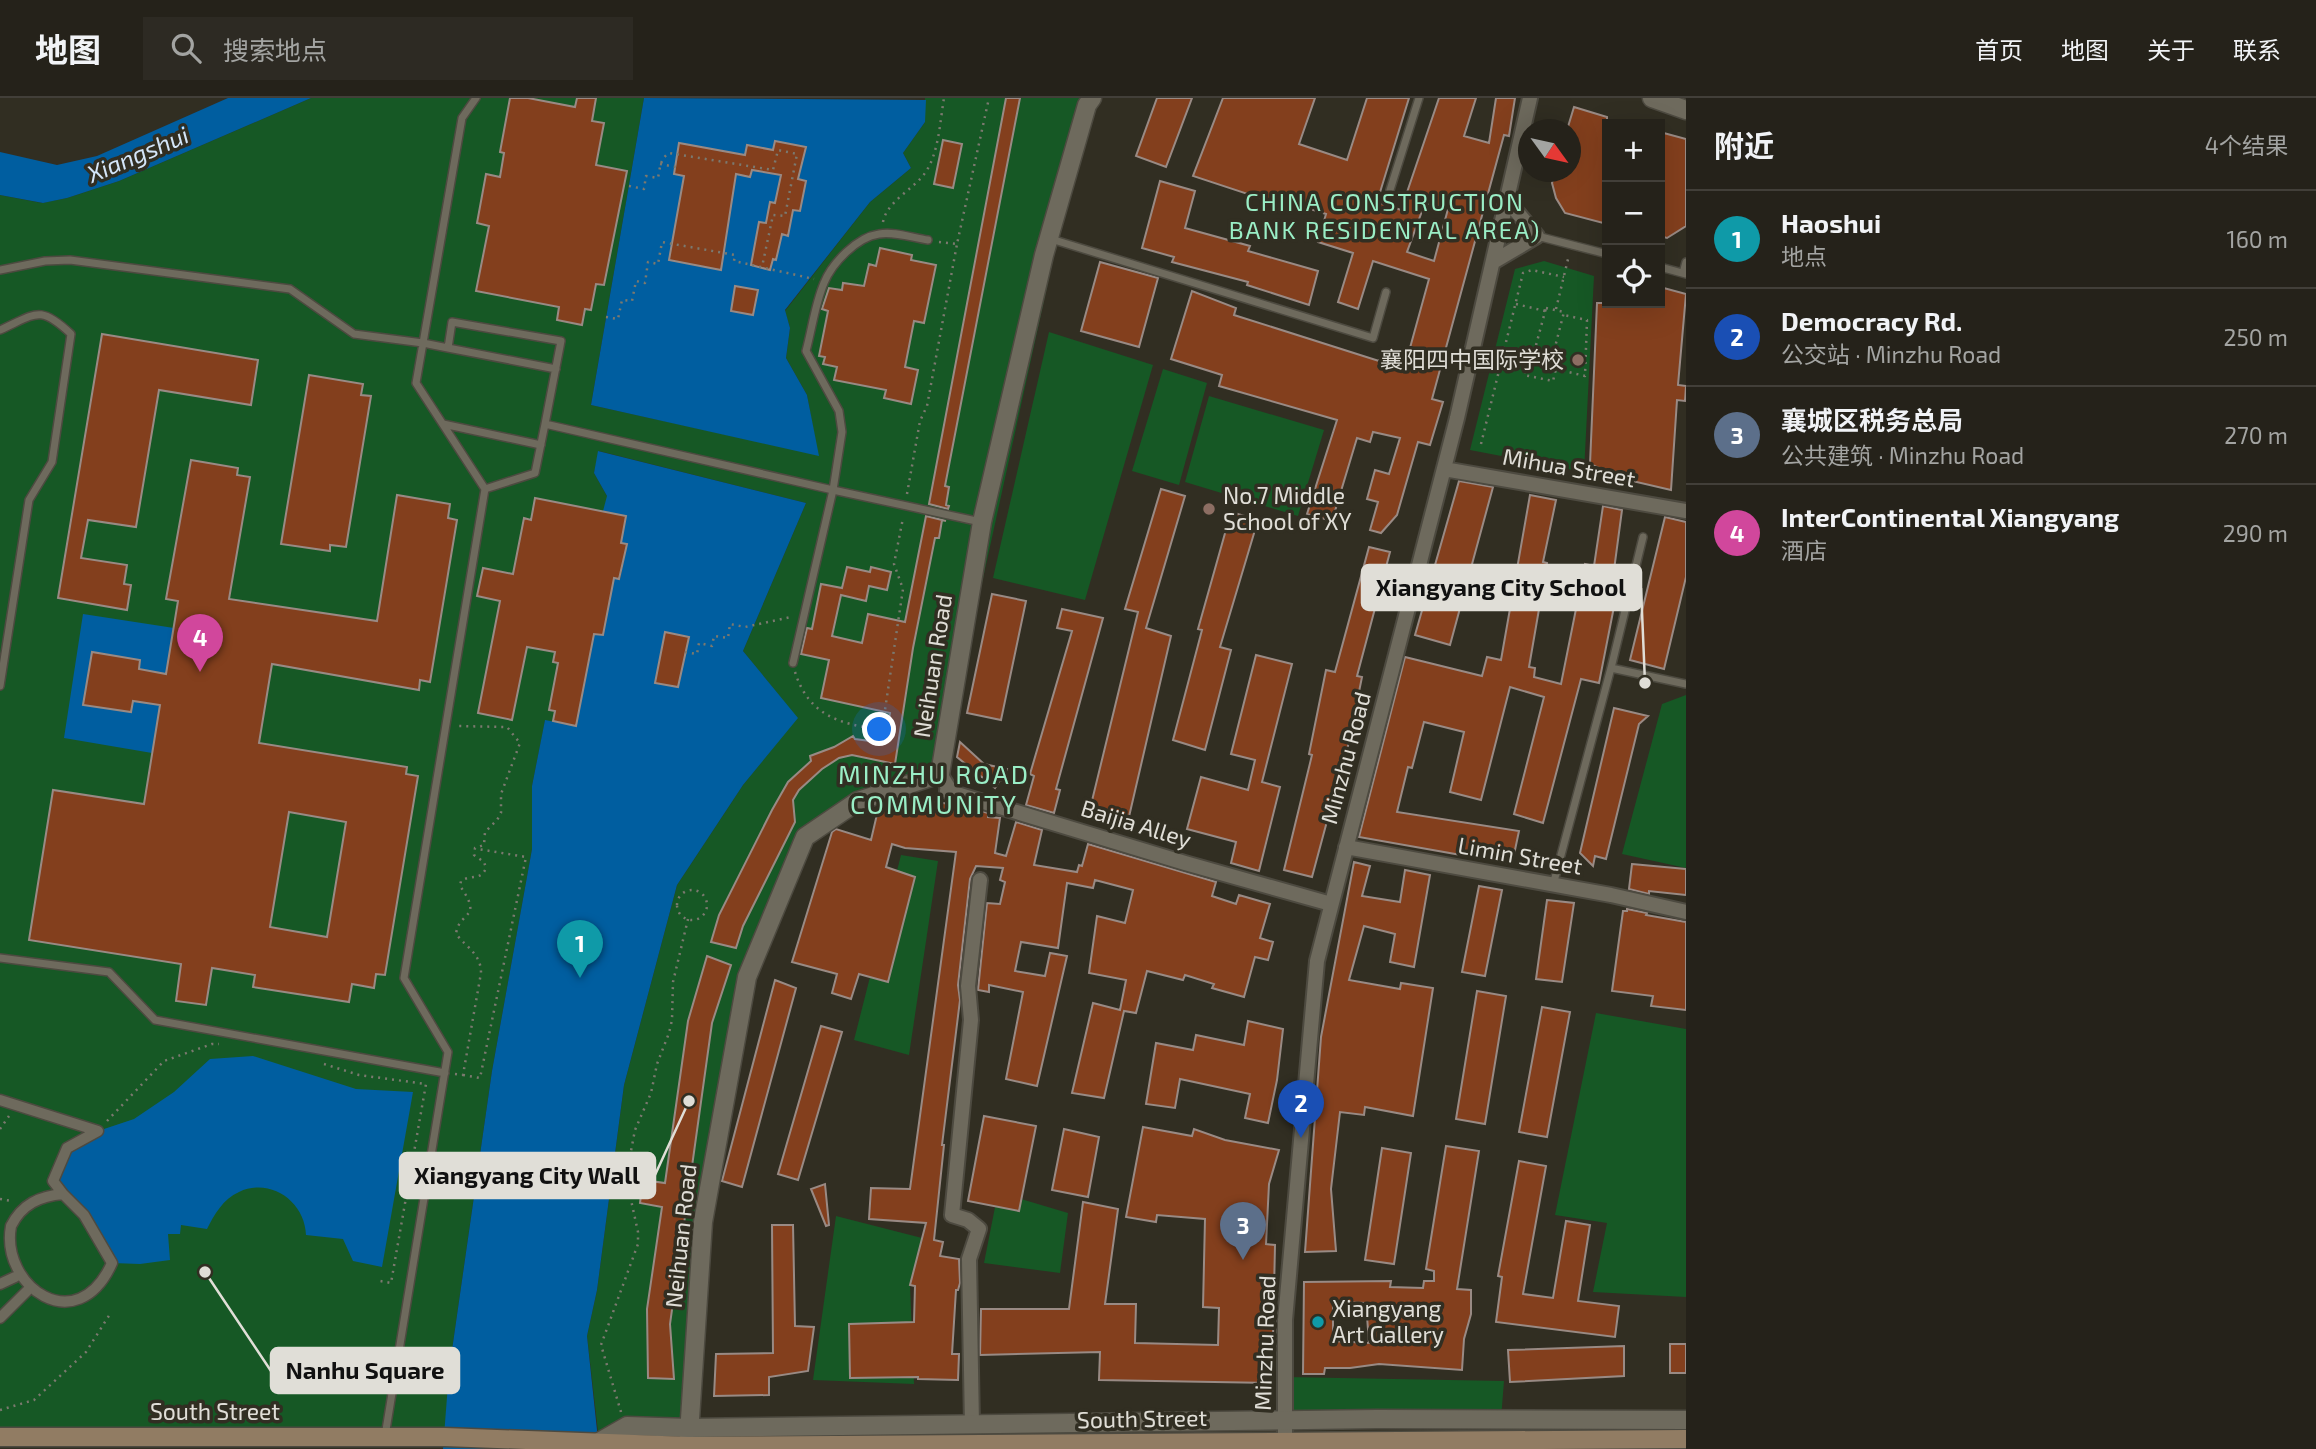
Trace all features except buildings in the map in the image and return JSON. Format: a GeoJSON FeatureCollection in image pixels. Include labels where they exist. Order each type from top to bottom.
{"type":"FeatureCollection","features":[{"type":"Feature","properties":{"kind":"main road","name":"South Street"},"geometry":{"type":"LineString","coordinates":[[0,1437],[431,1437],[599,1443],[689,1441],[1050,1447],[1686,1439]]}},
{"type":"Feature","properties":{"kind":"street","name":"Neihuan Road"},"geometry":{"type":"LineString","coordinates":[[689,1441],[703,1222],[747,977],[805,837],[858,801],[940,774],[982,522],[1044,255],[1087,105],[1092,98]]}},
{"type":"Feature","properties":{"kind":"street","name":"Minzhu Road"},"geometry":{"type":"LineString","coordinates":[[1286,1445],[1285,1320],[1317,961],[1444,469],[1530,98]]}},
{"type":"Feature","properties":{"kind":"street"},"geometry":{"type":"LineString","coordinates":[[1652,98],[1686,110]]}},
{"type":"Feature","properties":{"kind":"street"},"geometry":{"type":"LineString","coordinates":[[1493,262],[1537,236],[1507,200]]}},
{"type":"Feature","properties":{"kind":"street","name":"Mihua Street"},"geometry":{"type":"LineString","coordinates":[[1444,469],[1686,511]]}},
{"type":"Feature","properties":{"kind":"street","name":"Baijia Alley"},"geometry":{"type":"LineString","coordinates":[[940,774],[948,787],[947,791],[1331,904]]}},
{"type":"Feature","properties":{"kind":"street","name":"Limin Street"},"geometry":{"type":"LineString","coordinates":[[1346,847],[1686,912]]}},
{"type":"Feature","properties":{"kind":"street"},"geometry":{"type":"LineString","coordinates":[[972,1425],[970,1259],[979,1229],[968,1220],[952,1215],[971,1020],[968,986],[980,880]]}},
{"type":"Feature","properties":{"kind":"street"},"geometry":{"type":"LineString","coordinates":[[0,1100],[98,1131]]}},
{"type":"Feature","properties":{"kind":"street"},"geometry":{"type":"LineString","coordinates":[[63,1194],[45,1196],[29,1203],[16,1216],[8,1231],[6,1249],[9,1267],[27,1291],[48,1301],[65,1302],[83,1297],[106,1277],[112,1263],[84,1215],[53,1181],[67,1148],[98,1131]]}},
{"type":"Feature","properties":{"kind":"street"},"geometry":{"type":"LineString","coordinates":[[0,1284],[15,1277]]}},
{"type":"Feature","properties":{"kind":"street"},"geometry":{"type":"LineString","coordinates":[[0,1318],[27,1291]]}},
{"type":"Feature","properties":{"kind":"street"},"geometry":{"type":"LineString","coordinates":[[599,1443],[626,1426],[689,1441],[972,1425],[1285,1420],[1686,1419]]}},
{"type":"Feature","properties":{"kind":"lane"},"geometry":{"type":"LineString","coordinates":[[385,1437],[448,1052],[404,978],[485,489],[416,383],[462,118],[477,98]]}},
{"type":"Feature","properties":{"kind":"lane"},"geometry":{"type":"LineString","coordinates":[[1390,190],[1419,98]]}},
{"type":"Feature","properties":{"kind":"lane"},"geometry":{"type":"LineString","coordinates":[[793,663],[833,490],[842,432],[839,411],[806,351],[824,282],[838,261],[856,245],[881,234],[928,240]]}},
{"type":"Feature","properties":{"kind":"lane"},"geometry":{"type":"LineString","coordinates":[[1537,236],[1602,253]]}},
{"type":"Feature","properties":{"kind":"lane"},"geometry":{"type":"LineString","coordinates":[[1050,239],[1373,338],[1386,292]]}},
{"type":"Feature","properties":{"kind":"lane"},"geometry":{"type":"LineString","coordinates":[[0,270],[45,261],[70,260],[290,289],[354,334],[423,343],[556,369]]}},
{"type":"Feature","properties":{"kind":"lane"},"geometry":{"type":"LineString","coordinates":[[1665,268],[1684,274],[1686,262]]}},
{"type":"Feature","properties":{"kind":"lane"},"geometry":{"type":"LineString","coordinates":[[0,330],[37,314],[53,317],[71,334],[52,462],[29,500],[0,686]]}},
{"type":"Feature","properties":{"kind":"lane"},"geometry":{"type":"LineString","coordinates":[[448,348],[452,322],[561,341],[536,473],[485,489]]}},
{"type":"Feature","properties":{"kind":"lane"},"geometry":{"type":"LineString","coordinates":[[443,424],[541,445]]}},
{"type":"Feature","properties":{"kind":"lane"},"geometry":{"type":"LineString","coordinates":[[545,424],[982,522]]}},
{"type":"Feature","properties":{"kind":"lane"},"geometry":{"type":"LineString","coordinates":[[1553,885],[1643,537]]}},
{"type":"Feature","properties":{"kind":"lane"},"geometry":{"type":"LineString","coordinates":[[1611,668],[1686,684]]}},
{"type":"Feature","properties":{"kind":"lane"},"geometry":{"type":"LineString","coordinates":[[0,958],[110,972],[155,1020],[445,1073]]}},
{"type":"Feature","properties":{"kind":"path"},"geometry":{"type":"LineString","coordinates":[[881,234],[884,217],[928,170],[944,98]]}},
{"type":"Feature","properties":{"kind":"path"},"geometry":{"type":"LineString","coordinates":[[793,663],[795,675],[813,706],[827,716],[856,726],[882,730],[903,589],[894,564],[920,421],[927,407],[957,244],[989,98]]}},
{"type":"Feature","properties":{"kind":"path"},"geometry":{"type":"LineString","coordinates":[[629,186],[644,189],[646,176],[658,178],[660,164],[669,153],[773,170],[778,150],[797,154],[785,216],[773,215],[762,267]]}},
{"type":"Feature","properties":{"kind":"path"},"geometry":{"type":"LineString","coordinates":[[660,164],[676,167]]}},
{"type":"Feature","properties":{"kind":"path"},"geometry":{"type":"LineString","coordinates":[[928,240],[957,244]]}},
{"type":"Feature","properties":{"kind":"path"},"geometry":{"type":"LineString","coordinates":[[606,317],[618,319],[622,300],[632,302],[636,281],[645,282],[648,262],[658,264],[662,242],[735,255],[734,261],[824,282]]}},
{"type":"Feature","properties":{"kind":"path"},"geometry":{"type":"LineString","coordinates":[[1556,310],[1572,245]]}},
{"type":"Feature","properties":{"kind":"path"},"geometry":{"type":"LineString","coordinates":[[1482,444],[1523,273],[1532,270],[1564,277]]}},
{"type":"Feature","properties":{"kind":"path"},"geometry":{"type":"LineString","coordinates":[[1516,304],[1545,311]]}},
{"type":"Feature","properties":{"kind":"path"},"geometry":{"type":"LineString","coordinates":[[1546,308],[1556,310],[1564,312],[1554,351],[1560,352],[1553,381],[1524,375],[1530,348],[1535,349],[1546,308]]}},
{"type":"Feature","properties":{"kind":"path"},"geometry":{"type":"LineString","coordinates":[[1556,369],[1585,376],[1587,320],[1563,315]]}},
{"type":"Feature","properties":{"kind":"path"},"geometry":{"type":"LineString","coordinates":[[1503,354],[1527,360]]}},
{"type":"Feature","properties":{"kind":"path"},"geometry":{"type":"LineString","coordinates":[[685,652],[697,654],[699,643],[712,646],[714,636],[728,638],[730,624],[745,626],[804,614]]}},
{"type":"Feature","properties":{"kind":"path"},"geometry":{"type":"LineString","coordinates":[[446,726],[507,727],[520,743],[500,794],[501,813],[485,832],[484,845],[475,849]]}},
{"type":"Feature","properties":{"kind":"path"},"geometry":{"type":"LineString","coordinates":[[463,1075],[481,963],[477,954],[456,933],[456,929],[470,913],[471,904],[460,886],[461,881],[467,877],[479,877],[486,868],[484,862],[474,855],[475,849]]}},
{"type":"Feature","properties":{"kind":"path"},"geometry":{"type":"LineString","coordinates":[[445,1073],[480,1078],[526,856],[475,849]]}},
{"type":"Feature","properties":{"kind":"path"},"geometry":{"type":"LineString","coordinates":[[687,891],[696,891],[705,897],[707,906],[703,916],[688,919],[680,914],[678,901],[687,891]]}},
{"type":"Feature","properties":{"kind":"path"},"geometry":{"type":"LineString","coordinates":[[626,1426],[601,1353],[601,1345],[638,1244],[638,1232],[626,1177],[635,1130],[651,1093],[657,1064],[669,1033],[674,982],[688,919]]}},
{"type":"Feature","properties":{"kind":"path"},"geometry":{"type":"LineString","coordinates":[[98,1131],[164,1061],[212,1044],[224,1044]]}},
{"type":"Feature","properties":{"kind":"path"},"geometry":{"type":"LineString","coordinates":[[323,1064],[359,1075],[426,1084],[391,1283],[380,1281]]}},
{"type":"Feature","properties":{"kind":"path"},"geometry":{"type":"LineString","coordinates":[[0,1410],[34,1400],[86,1352],[110,1314]]}},
{"type":"Feature","properties":{"kind":"green space"},"geometry":{"type":"Polygon","coordinates":[[[311,98],[644,98],[591,405],[818,455],[807,395],[786,358],[790,328],[785,311],[870,202],[911,168],[903,153],[925,122],[925,98],[1092,98],[1087,105],[940,774],[858,801],[805,837],[747,977],[703,1222],[688,1449],[600,1449],[587,1336],[597,1290],[624,1085],[677,885],[743,785],[797,718],[743,651],[806,503],[599,451],[594,473],[607,496],[626,516],[621,542],[627,544],[619,579],[614,579],[603,635],[589,633],[590,655],[576,726],[545,721],[532,786],[532,849],[492,1071],[449,1371],[445,1437],[0,1437],[0,195],[42,203],[67,198],[119,181],[311,98]]]}},
{"type":"Feature","properties":{"kind":"green space"},"geometry":{"type":"Polygon","coordinates":[[[1544,261],[1594,276],[1584,472],[1470,450],[1515,269],[1544,261]]]}},
{"type":"Feature","properties":{"kind":"green space"},"geometry":{"type":"Polygon","coordinates":[[[1049,332],[1153,365],[1085,600],[993,578],[1049,332]]]}},
{"type":"Feature","properties":{"kind":"green space"},"geometry":{"type":"Polygon","coordinates":[[[1163,369],[1207,383],[1179,485],[1132,471],[1163,369]]]}},
{"type":"Feature","properties":{"kind":"green space"},"geometry":{"type":"Polygon","coordinates":[[[1209,396],[1324,430],[1298,516],[1185,482],[1209,396]]]}},
{"type":"Feature","properties":{"kind":"green space"},"geometry":{"type":"Polygon","coordinates":[[[1686,695],[1686,868],[1622,854],[1662,704],[1686,695]]]}},
{"type":"Feature","properties":{"kind":"green space"},"geometry":{"type":"Polygon","coordinates":[[[901,855],[938,861],[909,1055],[854,1040],[901,855]]]}},
{"type":"Feature","properties":{"kind":"green space"},"geometry":{"type":"Polygon","coordinates":[[[1596,1013],[1686,1029],[1686,1297],[1593,1292],[1607,1223],[1555,1215],[1596,1013]]]}},
{"type":"Feature","properties":{"kind":"green space"},"geometry":{"type":"Polygon","coordinates":[[[998,1192],[1068,1213],[1060,1273],[984,1263],[998,1192]]]}},
{"type":"Feature","properties":{"kind":"green space"},"geometry":{"type":"Polygon","coordinates":[[[836,1216],[922,1238],[910,1285],[914,1384],[813,1380],[836,1216]]]}},
{"type":"Feature","properties":{"kind":"green space"},"geometry":{"type":"Polygon","coordinates":[[[1285,1377],[1504,1381],[1501,1419],[1285,1420],[1285,1377]]]}},
{"type":"Feature","properties":{"kind":"water","name":"Xiangshui"},"geometry":{"type":"Polygon","coordinates":[[[228,98],[311,98],[119,181],[67,198],[43,203],[0,195],[0,152],[57,165],[97,156],[228,98]]]}},
{"type":"Feature","properties":{"kind":"water"},"geometry":{"type":"Polygon","coordinates":[[[644,98],[926,100],[925,122],[903,153],[911,168],[870,202],[785,310],[790,328],[786,358],[807,395],[819,456],[591,405],[644,98]]]}},
{"type":"Feature","properties":{"kind":"water"},"geometry":{"type":"Polygon","coordinates":[[[598,451],[806,503],[743,651],[798,718],[743,785],[677,885],[624,1085],[597,1290],[587,1336],[599,1449],[443,1449],[449,1371],[492,1071],[532,849],[532,786],[545,720],[576,726],[590,655],[588,632],[603,635],[614,578],[620,579],[627,544],[621,543],[626,516],[603,511],[607,496],[594,473],[598,451]]]}},
{"type":"Feature","properties":{"kind":"water"},"geometry":{"type":"Polygon","coordinates":[[[83,614],[174,628],[166,674],[139,669],[140,660],[92,653],[84,705],[131,712],[133,701],[160,705],[152,753],[64,738],[83,614]]]}},
{"type":"Feature","properties":{"kind":"water"},"geometry":{"type":"Polygon","coordinates":[[[253,1056],[356,1089],[413,1092],[382,1267],[353,1261],[343,1239],[306,1235],[300,1212],[293,1203],[274,1190],[263,1188],[251,1188],[228,1199],[207,1229],[181,1225],[180,1234],[168,1234],[170,1260],[140,1264],[112,1263],[97,1237],[53,1181],[67,1148],[98,1131],[134,1119],[174,1092],[210,1059],[253,1056]]]}},
{"type":"Feature","properties":{"kind":"place","name":"襄阳四中国际学校"},"geometry":{"type":"Point","coordinates":[1578,360]}},
{"type":"Feature","properties":{"kind":"place","name":"No.7 Middle School of XY"},"geometry":{"type":"Point","coordinates":[1209,509]}},
{"type":"Feature","properties":{"kind":"place","name":"InterContinental Xiangyang"},"geometry":{"type":"Point","coordinates":[200,672]}},
{"type":"Feature","properties":{"kind":"place","name":"Xiangyang City School"},"geometry":{"type":"Point","coordinates":[1645,683]}},
{"type":"Feature","properties":{"kind":"place","name":"Haoshui"},"geometry":{"type":"Point","coordinates":[580,978]}},
{"type":"Feature","properties":{"kind":"place","name":"Xiangyang City Wall"},"geometry":{"type":"Point","coordinates":[689,1101]}},
{"type":"Feature","properties":{"kind":"place","name":"Democracy Rd."},"geometry":{"type":"Point","coordinates":[1301,1138]}},
{"type":"Feature","properties":{"kind":"place","name":"襄城区税务总局"},"geometry":{"type":"Point","coordinates":[1243,1260]}},
{"type":"Feature","properties":{"kind":"place","name":"Nanhu Square"},"geometry":{"type":"Point","coordinates":[205,1272]}},
{"type":"Feature","properties":{"kind":"place","name":"Xiangyang Art Gallery"},"geometry":{"type":"Point","coordinates":[1318,1322]}},
{"type":"Feature","properties":{"kind":"district","name":"CHINA CONSTRUCTION BANK RESIDENTAL AREA)"},"geometry":{"type":"Point","coordinates":[1385,217]}},
{"type":"Feature","properties":{"kind":"district","name":"MINZHU ROAD COMMUNITY"},"geometry":{"type":"Point","coordinates":[934,790]}}]}
